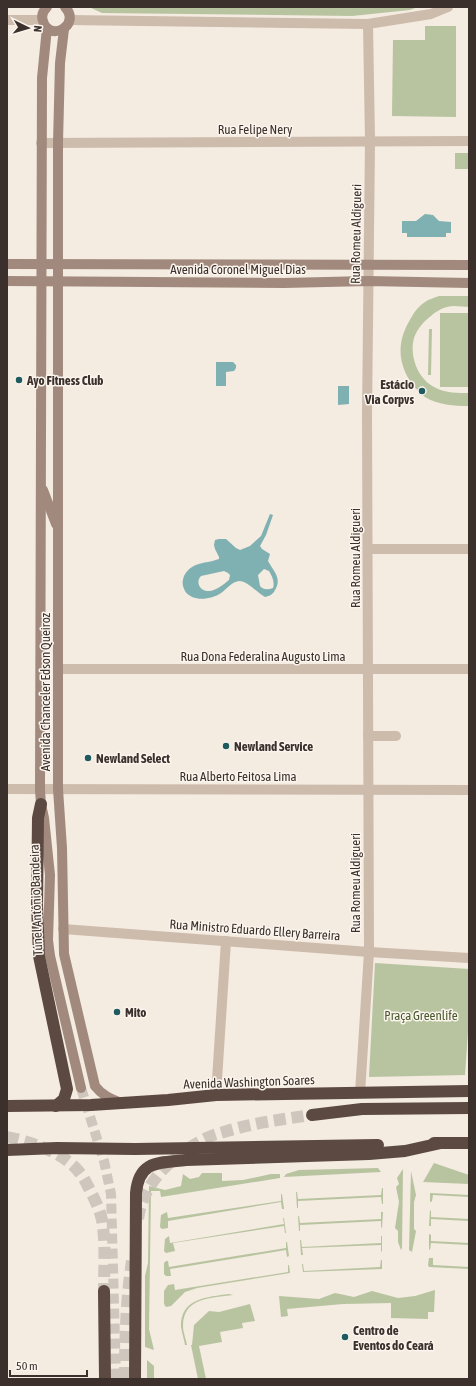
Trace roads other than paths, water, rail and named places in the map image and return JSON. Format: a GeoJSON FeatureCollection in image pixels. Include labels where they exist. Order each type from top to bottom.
{"type":"FeatureCollection","features":[{"type":"Feature","properties":{"kind":"highway"},"geometry":{"type":"LineString","coordinates":[[41,804],[38,818],[36,905],[38,950],[67,1089],[64,1099],[56,1106]]}},
{"type":"Feature","properties":{"kind":"highway","name":"Avenida Washington Soares"},"geometry":{"type":"LineString","coordinates":[[7,1106],[91,1105],[216,1095],[469,1092]]}},
{"type":"Feature","properties":{"kind":"highway"},"geometry":{"type":"LineString","coordinates":[[312,1115],[362,1109],[469,1108]]}},
{"type":"Feature","properties":{"kind":"highway"},"geometry":{"type":"LineString","coordinates":[[135,1379],[136,1193],[137,1182],[144,1169],[150,1165],[186,1160],[369,1154],[406,1151],[441,1143]]}},
{"type":"Feature","properties":{"kind":"highway"},"geometry":{"type":"LineString","coordinates":[[7,1150],[469,1143]]}},
{"type":"Feature","properties":{"kind":"highway"},"geometry":{"type":"LineString","coordinates":[[104,1291],[105,1379]]}},
{"type":"Feature","properties":{"kind":"main road","name":"Avenida Chanceler Edson Queiroz"},"geometry":{"type":"LineString","coordinates":[[41,804],[41,143],[45,24],[43,12],[47,7]]}},
{"type":"Feature","properties":{"kind":"main road","name":"Avenida Chanceler Edson Queiroz"},"geometry":{"type":"LineString","coordinates":[[68,15],[60,63],[58,143],[58,789],[62,848],[64,954],[95,1086],[100,1092],[109,1098],[121,1103]]}},
{"type":"Feature","properties":{"kind":"main road"},"geometry":{"type":"LineString","coordinates":[[45,24],[55,31],[68,15]]}},
{"type":"Feature","properties":{"kind":"main road","name":"Avenida Coronel Miguel Dias"},"geometry":{"type":"LineString","coordinates":[[7,264],[368,263],[469,265]]}},
{"type":"Feature","properties":{"kind":"main road"},"geometry":{"type":"LineString","coordinates":[[238,264],[238,282]]}},
{"type":"Feature","properties":{"kind":"main road","name":"Avenida Coronel Miguel Dias"},"geometry":{"type":"LineString","coordinates":[[7,281],[284,283],[368,281],[469,283]]}},
{"type":"Feature","properties":{"kind":"main road"},"geometry":{"type":"LineString","coordinates":[[40,374],[58,374]]}},
{"type":"Feature","properties":{"kind":"main road"},"geometry":{"type":"LineString","coordinates":[[40,484],[58,529]]}},
{"type":"Feature","properties":{"kind":"main road","name":"Túnel Antônio Bandeira"},"geometry":{"type":"LineString","coordinates":[[41,804],[44,818],[50,875],[48,940],[50,956],[81,1088]]}},
{"type":"Feature","properties":{"kind":"street"},"geometry":{"type":"LineString","coordinates":[[68,15],[368,24],[430,14],[448,7]]}},
{"type":"Feature","properties":{"kind":"street"},"geometry":{"type":"LineString","coordinates":[[7,20],[45,24]]}},
{"type":"Feature","properties":{"kind":"street","name":"Rua Romeu Aldigueri"},"geometry":{"type":"LineString","coordinates":[[360,1093],[369,952],[368,263],[370,141],[368,24]]}},
{"type":"Feature","properties":{"kind":"street","name":"Rua Felipe Nery"},"geometry":{"type":"LineString","coordinates":[[41,143],[469,141]]}},
{"type":"Feature","properties":{"kind":"street"},"geometry":{"type":"LineString","coordinates":[[368,549],[469,549]]}},
{"type":"Feature","properties":{"kind":"street","name":"Rua Dona Federalina Augusto Lima"},"geometry":{"type":"LineString","coordinates":[[58,669],[469,670]]}},
{"type":"Feature","properties":{"kind":"street"},"geometry":{"type":"LineString","coordinates":[[368,736],[396,736]]}},
{"type":"Feature","properties":{"kind":"street","name":"Rua Alberto Feitosa Lima"},"geometry":{"type":"LineString","coordinates":[[7,789],[469,790]]}},
{"type":"Feature","properties":{"kind":"street","name":"Rua Ministro Eduardo Ellery Barreira"},"geometry":{"type":"LineString","coordinates":[[63,929],[469,958]]}},
{"type":"Feature","properties":{"kind":"street"},"geometry":{"type":"LineString","coordinates":[[216,1095],[226,941]]}},
{"type":"Feature","properties":{"kind":"water"},"geometry":{"type":"Polygon","coordinates":[[[425,214],[433,215],[439,221],[451,222],[451,233],[446,233],[446,237],[407,237],[407,233],[402,233],[402,221],[416,221],[425,214]]]}},
{"type":"Feature","properties":{"kind":"water"},"geometry":{"type":"Polygon","coordinates":[[[216,362],[233,362],[236,365],[234,371],[226,372],[226,386],[216,386],[216,362]]]}},
{"type":"Feature","properties":{"kind":"water"},"geometry":{"type":"Polygon","coordinates":[[[338,386],[349,386],[349,404],[338,405],[338,386]]]}},
{"type":"Feature","properties":{"kind":"water"},"geometry":{"type":"Polygon","coordinates":[[[270,514],[273,515],[266,535],[260,546],[270,554],[268,561],[275,572],[278,582],[271,595],[265,597],[246,583],[239,581],[231,584],[223,591],[212,597],[202,599],[188,595],[183,585],[184,576],[187,571],[195,565],[219,559],[214,545],[215,540],[226,539],[240,550],[250,546],[261,536],[270,514]],[[264,569],[258,575],[260,586],[266,589],[273,588],[274,586],[271,575],[269,571],[264,569]],[[224,571],[201,576],[198,581],[199,586],[206,591],[212,591],[220,587],[229,580],[230,575],[224,571]]]}},
{"type":"Feature","properties":{"kind":"tunnel"},"geometry":{"type":"LineString","coordinates":[[81,1088],[104,1161],[111,1194],[116,1379]]}},
{"type":"Feature","properties":{"kind":"tunnel"},"geometry":{"type":"LineString","coordinates":[[138,1219],[146,1192],[163,1170],[184,1151],[214,1135],[237,1128],[312,1115]]}},
{"type":"Feature","properties":{"kind":"tunnel"},"geometry":{"type":"LineString","coordinates":[[7,1137],[46,1149],[65,1159],[80,1173],[92,1194],[102,1220],[104,1247],[104,1291]]}},
{"type":"Feature","properties":{"kind":"tunnel"},"geometry":{"type":"LineString","coordinates":[[125,1379],[126,1320],[132,1261]]}},
{"type":"Feature","properties":{"kind":"place","name":"Ayo Fitness Club"},"geometry":{"type":"Point","coordinates":[19,380]}},
{"type":"Feature","properties":{"kind":"place","name":"Estácio Via Corpvs"},"geometry":{"type":"Point","coordinates":[422,391]}},
{"type":"Feature","properties":{"kind":"place","name":"Newland Service"},"geometry":{"type":"Point","coordinates":[226,746]}},
{"type":"Feature","properties":{"kind":"place","name":"Newland Select"},"geometry":{"type":"Point","coordinates":[88,758]}},
{"type":"Feature","properties":{"kind":"place","name":"Mito"},"geometry":{"type":"Point","coordinates":[117,1012]}},
{"type":"Feature","properties":{"kind":"place","name":"Centro de Eventos do Ceará"},"geometry":{"type":"Point","coordinates":[345,1337]}},
{"type":"Feature","properties":{"kind":"park label","name":"Praça Greenlife"},"geometry":{"type":"Point","coordinates":[421,1015]}}]}
